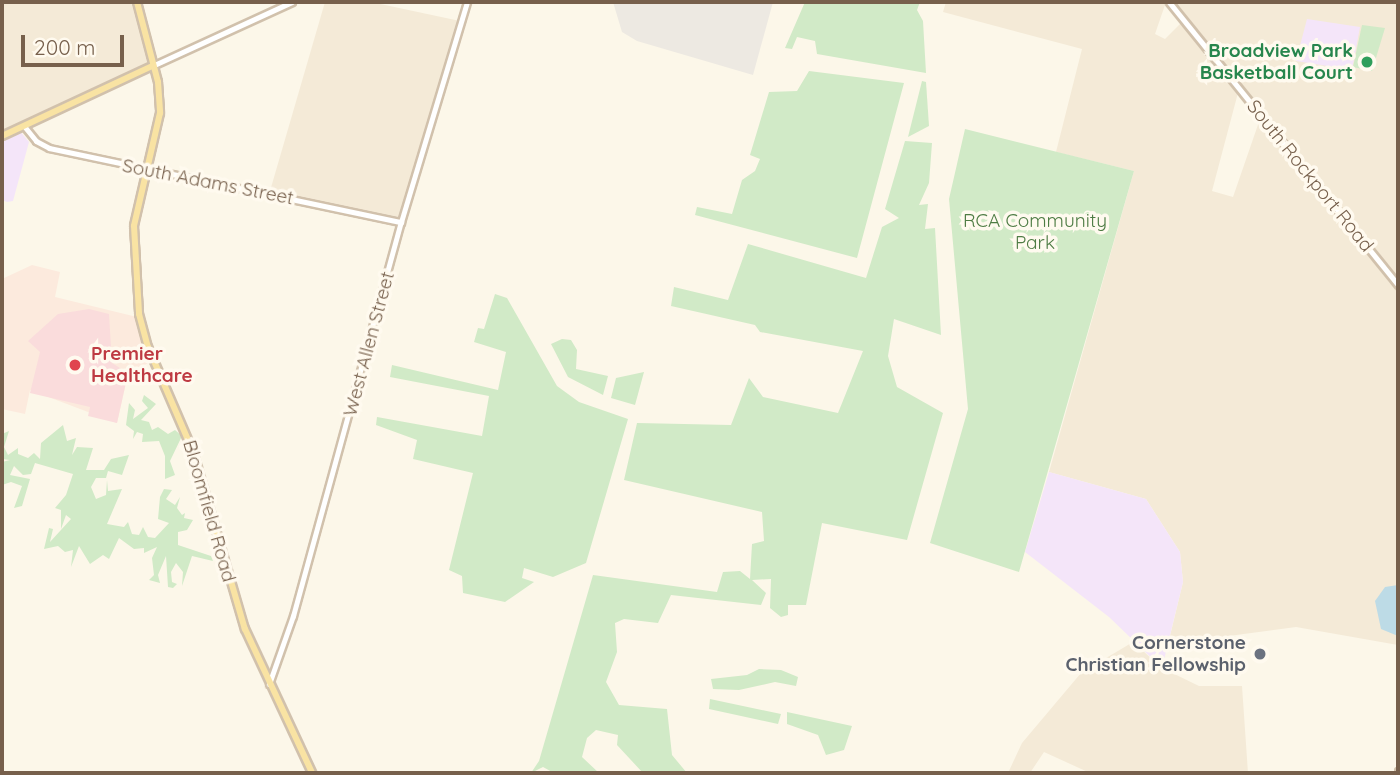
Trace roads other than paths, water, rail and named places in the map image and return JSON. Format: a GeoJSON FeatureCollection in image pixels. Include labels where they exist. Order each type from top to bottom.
{"type":"FeatureCollection","features":[{"type":"Feature","properties":{"kind":"main road","name":"Bloomfield Road"},"geometry":{"type":"LineString","coordinates":[[137,2],[160,113],[149,172],[139,202],[135,242],[134,275],[142,330],[187,435],[237,607],[269,684],[312,773]]}},
{"type":"Feature","properties":{"kind":"main road"},"geometry":{"type":"LineString","coordinates":[[2,136],[152,66]]}},
{"type":"Feature","properties":{"kind":"street"},"geometry":{"type":"LineString","coordinates":[[152,66],[292,2]]}},
{"type":"Feature","properties":{"kind":"street","name":"West Allen Street"},"geometry":{"type":"LineString","coordinates":[[269,684],[276,673],[350,417],[401,222],[467,2]]}},
{"type":"Feature","properties":{"kind":"street","name":"South Rockport Road"},"geometry":{"type":"LineString","coordinates":[[1169,2],[1398,285]]}},
{"type":"Feature","properties":{"kind":"street","name":"South Adams Street"},"geometry":{"type":"LineString","coordinates":[[24,126],[36,141],[49,148],[149,172],[401,222]]}},
{"type":"Feature","properties":{"kind":"water"},"geometry":{"type":"Polygon","coordinates":[[[1398,585],[1398,636],[1381,629],[1375,601],[1385,587],[1398,585]]]}},
{"type":"Feature","properties":{"kind":"place","name":"Broadview Park Basketball Court"},"geometry":{"type":"Point","coordinates":[1367,62]}},
{"type":"Feature","properties":{"kind":"place","name":"Premier Healthcare"},"geometry":{"type":"Point","coordinates":[75,365]}},
{"type":"Feature","properties":{"kind":"place","name":"Cornerstone Christian Fellowship"},"geometry":{"type":"Point","coordinates":[1260,654]}},
{"type":"Feature","properties":{"kind":"park label","name":"RCA Community Park"},"geometry":{"type":"Point","coordinates":[1035,232]}}]}
